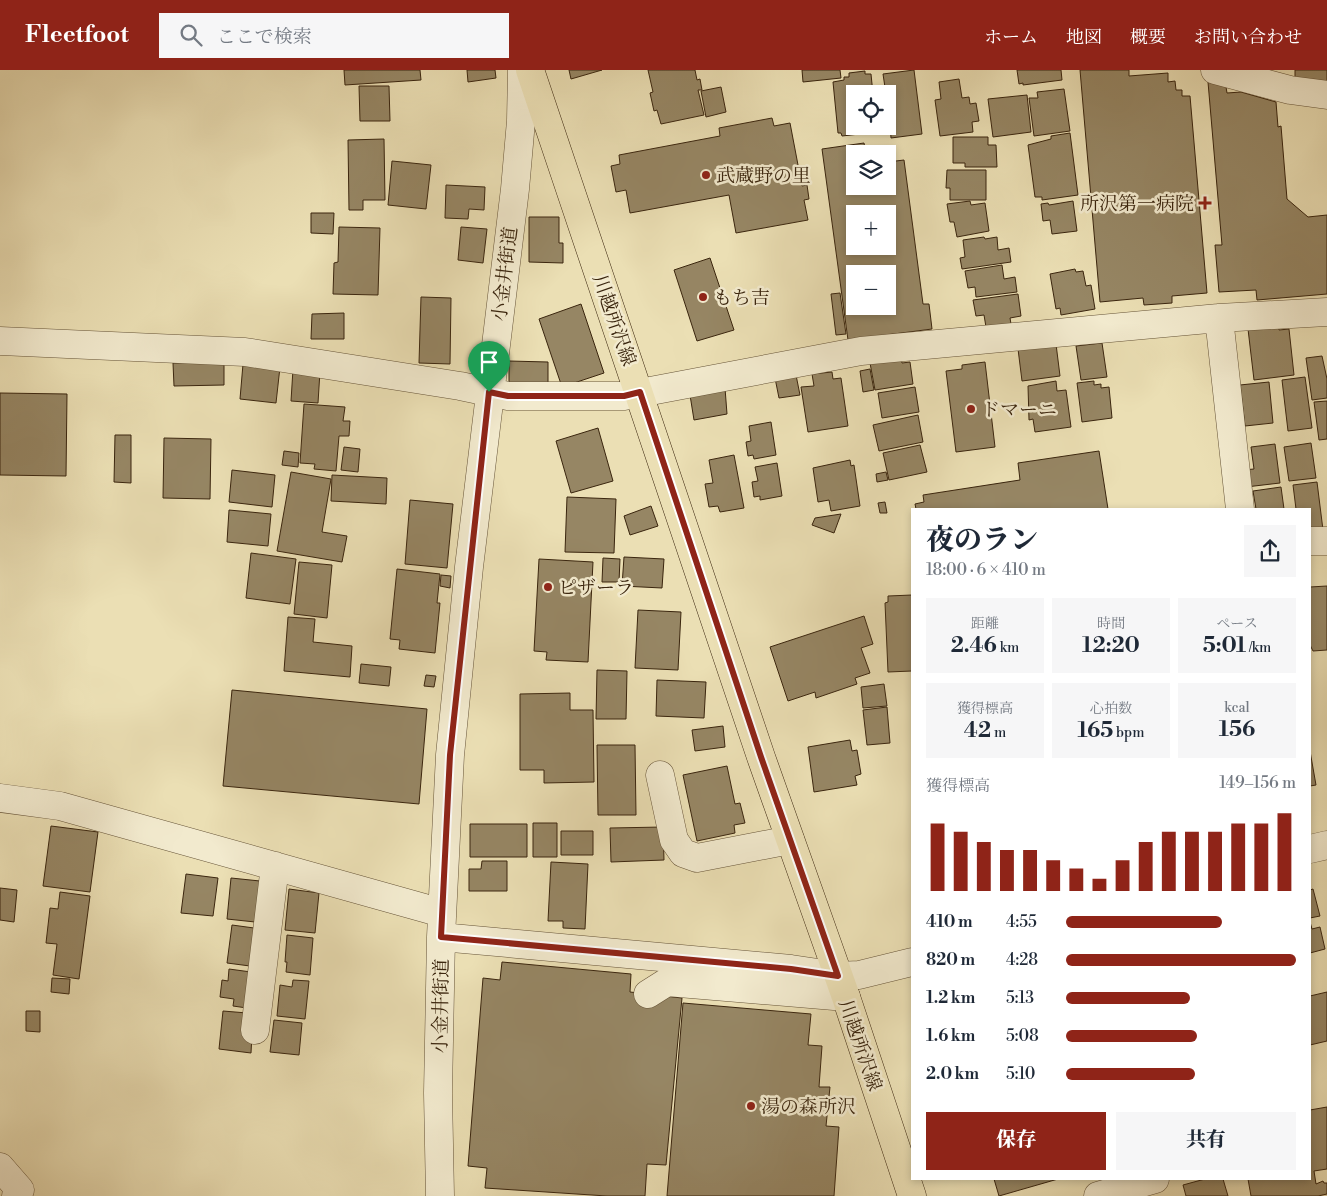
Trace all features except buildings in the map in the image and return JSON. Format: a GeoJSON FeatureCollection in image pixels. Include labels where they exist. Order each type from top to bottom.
{"type":"FeatureCollection","features":[{"type":"Feature","properties":{"kind":"main road","name":"川越所沢線"},"geometry":{"type":"LineString","coordinates":[[530,70],[912,1196]]}},
{"type":"Feature","properties":{"kind":"street","name":"小金井街道"},"geometry":{"type":"LineString","coordinates":[[440,1196],[438,1093],[442,925],[450,755],[489,392],[516,179],[521,121],[522,70]]}},
{"type":"Feature","properties":{"kind":"street"},"geometry":{"type":"LineString","coordinates":[[1216,70],[1290,90],[1327,95]]}},
{"type":"Feature","properties":{"kind":"street"},"geometry":{"type":"LineString","coordinates":[[0,341],[245,352],[432,381],[508,396],[624,396],[860,350],[1219,318],[1327,312]]}},
{"type":"Feature","properties":{"kind":"street"},"geometry":{"type":"LineString","coordinates":[[1219,318],[1240,508]]}},
{"type":"Feature","properties":{"kind":"street"},"geometry":{"type":"LineString","coordinates":[[1311,541],[1327,541]]}},
{"type":"Feature","properties":{"kind":"street"},"geometry":{"type":"LineString","coordinates":[[660,775],[674,840],[683,853],[697,858],[790,840]]}},
{"type":"Feature","properties":{"kind":"street"},"geometry":{"type":"LineString","coordinates":[[0,798],[60,806],[275,866],[442,925],[791,969],[842,987]]}},
{"type":"Feature","properties":{"kind":"street"},"geometry":{"type":"LineString","coordinates":[[1311,849],[1327,845]]}},
{"type":"Feature","properties":{"kind":"street"},"geometry":{"type":"LineString","coordinates":[[255,1030],[275,866]]}},
{"type":"Feature","properties":{"kind":"street"},"geometry":{"type":"LineString","coordinates":[[648,994],[667,982],[842,987],[859,975],[911,962]]}},
{"type":"Feature","properties":{"kind":"street"},"geometry":{"type":"LineString","coordinates":[[0,1167],[18,1193]]}},
{"type":"Feature","properties":{"kind":"street"},"geometry":{"type":"LineString","coordinates":[[1098,1196],[1153,1185]]}},
{"type":"Feature","properties":{"kind":"place","name":"武蔵野の里"},"geometry":{"type":"Point","coordinates":[706,175]}},
{"type":"Feature","properties":{"kind":"place","name":"所沢第一病院"},"geometry":{"type":"Point","coordinates":[1205,203]}},
{"type":"Feature","properties":{"kind":"place","name":"もち吉"},"geometry":{"type":"Point","coordinates":[703,297]}},
{"type":"Feature","properties":{"kind":"place","name":"ドマーニ"},"geometry":{"type":"Point","coordinates":[971,409]}},
{"type":"Feature","properties":{"kind":"place","name":"ピザーラ"},"geometry":{"type":"Point","coordinates":[548,587]}},
{"type":"Feature","properties":{"kind":"place","name":"湯の森所沢"},"geometry":{"type":"Point","coordinates":[751,1106]}},
{"type":"Feature","properties":{"kind":"route"},"geometry":{"type":"LineString","coordinates":[[489,392],[508,396],[624,396],[640,392],[761,757],[838,976],[791,969],[441,937],[450,755],[489,392]]}}]}
